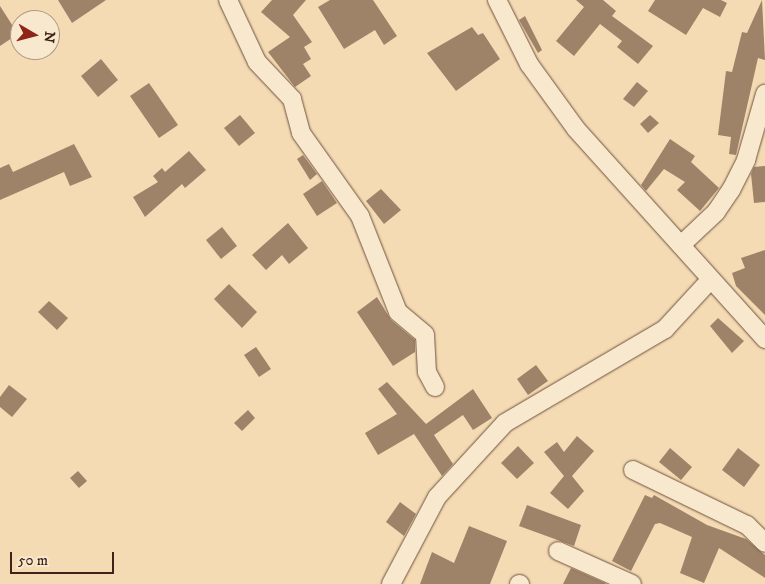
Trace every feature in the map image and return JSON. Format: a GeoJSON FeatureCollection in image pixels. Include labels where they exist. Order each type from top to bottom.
{"type":"FeatureCollection","features":[{"type":"Feature","properties":{"kind":"street"},"geometry":{"type":"LineString","coordinates":[[228,0],[257,62],[292,99],[301,133],[360,216],[398,312],[425,335],[427,372],[435,387]]}},
{"type":"Feature","properties":{"kind":"street"},"geometry":{"type":"LineString","coordinates":[[497,0],[529,64],[576,129],[765,339]]}},
{"type":"Feature","properties":{"kind":"street"},"geometry":{"type":"LineString","coordinates":[[681,245],[716,212],[731,190],[746,160],[765,94]]}},
{"type":"Feature","properties":{"kind":"street"},"geometry":{"type":"LineString","coordinates":[[391,584],[437,496],[505,422],[664,329],[710,280]]}},
{"type":"Feature","properties":{"kind":"street"},"geometry":{"type":"LineString","coordinates":[[633,470],[747,525],[765,543]]}},
{"type":"Feature","properties":{"kind":"street"},"geometry":{"type":"LineString","coordinates":[[558,552],[632,584]]}},
{"type":"Feature","properties":{"kind":"building"},"geometry":{"type":"Polygon","coordinates":[[[58,0],[106,0],[72,23],[58,0]]]}},
{"type":"Feature","properties":{"kind":"building"},"geometry":{"type":"Polygon","coordinates":[[[272,0],[306,0],[293,15],[312,42],[304,47],[311,59],[303,64],[311,76],[295,87],[268,52],[290,37],[261,12],[272,0]]]}},
{"type":"Feature","properties":{"kind":"building"},"geometry":{"type":"Polygon","coordinates":[[[330,0],[373,0],[397,36],[384,45],[375,30],[344,49],[318,7],[330,0]]]}},
{"type":"Feature","properties":{"kind":"building"},"geometry":{"type":"Polygon","coordinates":[[[576,0],[603,0],[616,11],[612,16],[653,46],[638,64],[617,47],[622,41],[600,24],[574,56],[556,41],[584,7],[576,0]]]}},
{"type":"Feature","properties":{"kind":"building"},"geometry":{"type":"Polygon","coordinates":[[[655,0],[721,0],[727,3],[720,17],[703,8],[686,35],[648,11],[655,0]]]}},
{"type":"Feature","properties":{"kind":"building"},"geometry":{"type":"Polygon","coordinates":[[[762,0],[765,60],[758,58],[736,155],[729,154],[731,137],[718,135],[726,71],[732,72],[742,32],[747,33],[762,0]]]}},
{"type":"Feature","properties":{"kind":"building"},"geometry":{"type":"Polygon","coordinates":[[[0,6],[10,22],[10,39],[0,46],[0,6]]]}},
{"type":"Feature","properties":{"kind":"building"},"geometry":{"type":"Polygon","coordinates":[[[525,16],[542,50],[538,53],[519,20],[525,16]]]}},
{"type":"Feature","properties":{"kind":"building"},"geometry":{"type":"Polygon","coordinates":[[[472,27],[478,35],[483,33],[500,59],[456,91],[427,53],[472,27]]]}},
{"type":"Feature","properties":{"kind":"building"},"geometry":{"type":"Polygon","coordinates":[[[101,59],[118,80],[98,97],[81,76],[101,59]]]}},
{"type":"Feature","properties":{"kind":"building"},"geometry":{"type":"Polygon","coordinates":[[[637,82],[648,91],[634,107],[623,99],[637,82]]]}},
{"type":"Feature","properties":{"kind":"building"},"geometry":{"type":"Polygon","coordinates":[[[149,83],[178,125],[159,138],[130,96],[149,83]]]}},
{"type":"Feature","properties":{"kind":"building"},"geometry":{"type":"Polygon","coordinates":[[[240,115],[255,133],[239,146],[224,128],[240,115]]]}},
{"type":"Feature","properties":{"kind":"building"},"geometry":{"type":"Polygon","coordinates":[[[650,115],[659,123],[648,133],[640,124],[650,115]]]}},
{"type":"Feature","properties":{"kind":"building"},"geometry":{"type":"Polygon","coordinates":[[[670,139],[695,156],[691,162],[719,188],[700,211],[677,190],[685,182],[664,169],[646,191],[641,185],[670,139]]]}},
{"type":"Feature","properties":{"kind":"building"},"geometry":{"type":"Polygon","coordinates":[[[74,144],[92,177],[70,186],[64,172],[0,200],[0,168],[9,164],[13,172],[74,144]]]}},
{"type":"Feature","properties":{"kind":"building"},"geometry":{"type":"Polygon","coordinates":[[[189,151],[206,170],[185,188],[182,184],[145,217],[133,197],[158,182],[153,176],[162,168],[165,172],[189,151]]]}},
{"type":"Feature","properties":{"kind":"building"},"geometry":{"type":"Polygon","coordinates":[[[303,155],[317,174],[310,180],[297,159],[303,155]]]}},
{"type":"Feature","properties":{"kind":"building"},"geometry":{"type":"Polygon","coordinates":[[[765,166],[765,202],[754,203],[751,174],[754,167],[765,166]]]}},
{"type":"Feature","properties":{"kind":"building"},"geometry":{"type":"Polygon","coordinates":[[[322,181],[337,203],[317,216],[303,194],[322,181]]]}},
{"type":"Feature","properties":{"kind":"building"},"geometry":{"type":"Polygon","coordinates":[[[381,189],[401,210],[384,224],[366,201],[381,189]]]}},
{"type":"Feature","properties":{"kind":"building"},"geometry":{"type":"Polygon","coordinates":[[[288,223],[308,248],[289,264],[282,255],[266,270],[252,255],[288,223]]]}},
{"type":"Feature","properties":{"kind":"building"},"geometry":{"type":"Polygon","coordinates":[[[222,227],[237,246],[221,259],[206,240],[222,227]]]}},
{"type":"Feature","properties":{"kind":"building"},"geometry":{"type":"Polygon","coordinates":[[[765,250],[765,315],[736,286],[732,273],[745,268],[741,258],[765,250]]]}},
{"type":"Feature","properties":{"kind":"building"},"geometry":{"type":"Polygon","coordinates":[[[229,284],[257,312],[242,328],[214,299],[229,284]]]}},
{"type":"Feature","properties":{"kind":"building"},"geometry":{"type":"Polygon","coordinates":[[[377,297],[391,320],[415,340],[415,352],[393,366],[357,312],[377,297]]]}},
{"type":"Feature","properties":{"kind":"building"},"geometry":{"type":"Polygon","coordinates":[[[49,301],[68,318],[57,330],[38,312],[49,301]]]}},
{"type":"Feature","properties":{"kind":"building"},"geometry":{"type":"Polygon","coordinates":[[[718,318],[744,341],[732,353],[710,326],[718,318]]]}},
{"type":"Feature","properties":{"kind":"building"},"geometry":{"type":"Polygon","coordinates":[[[256,347],[271,369],[259,377],[244,355],[256,347]]]}},
{"type":"Feature","properties":{"kind":"building"},"geometry":{"type":"Polygon","coordinates":[[[536,365],[548,381],[528,395],[517,379],[536,365]]]}},
{"type":"Feature","properties":{"kind":"building"},"geometry":{"type":"Polygon","coordinates":[[[387,382],[426,424],[473,389],[492,418],[473,430],[463,415],[434,435],[453,464],[442,476],[414,434],[378,455],[365,433],[397,414],[378,389],[387,382]]]}},
{"type":"Feature","properties":{"kind":"building"},"geometry":{"type":"Polygon","coordinates":[[[9,385],[27,399],[12,417],[0,407],[0,397],[9,385]]]}},
{"type":"Feature","properties":{"kind":"building"},"geometry":{"type":"Polygon","coordinates":[[[248,410],[255,418],[242,431],[234,423],[248,410]]]}},
{"type":"Feature","properties":{"kind":"building"},"geometry":{"type":"Polygon","coordinates":[[[577,436],[594,451],[572,476],[584,491],[568,509],[550,493],[564,476],[544,452],[557,442],[564,452],[577,436]]]}},
{"type":"Feature","properties":{"kind":"building"},"geometry":{"type":"Polygon","coordinates":[[[518,446],[534,463],[517,479],[501,463],[518,446]]]}},
{"type":"Feature","properties":{"kind":"building"},"geometry":{"type":"Polygon","coordinates":[[[670,448],[692,467],[681,480],[659,462],[670,448]]]}},
{"type":"Feature","properties":{"kind":"building"},"geometry":{"type":"Polygon","coordinates":[[[738,448],[760,465],[744,487],[722,470],[738,448]]]}},
{"type":"Feature","properties":{"kind":"building"},"geometry":{"type":"Polygon","coordinates":[[[78,471],[87,481],[79,488],[70,478],[78,471]]]}},
{"type":"Feature","properties":{"kind":"building"},"geometry":{"type":"Polygon","coordinates":[[[645,495],[652,498],[654,495],[707,525],[746,539],[765,555],[765,578],[719,548],[704,583],[680,573],[692,537],[660,523],[655,524],[631,571],[612,561],[645,495]]]}},
{"type":"Feature","properties":{"kind":"building"},"geometry":{"type":"Polygon","coordinates":[[[400,502],[416,514],[404,536],[386,522],[400,502]]]}},
{"type":"Feature","properties":{"kind":"building"},"geometry":{"type":"Polygon","coordinates":[[[527,505],[581,525],[574,546],[519,526],[527,505]]]}},
{"type":"Feature","properties":{"kind":"building"},"geometry":{"type":"Polygon","coordinates":[[[469,526],[507,541],[490,584],[420,584],[432,552],[454,563],[469,526]]]}},
{"type":"Feature","properties":{"kind":"building"},"geometry":{"type":"Polygon","coordinates":[[[571,568],[605,583],[606,584],[563,584],[571,568]]]}}]}
